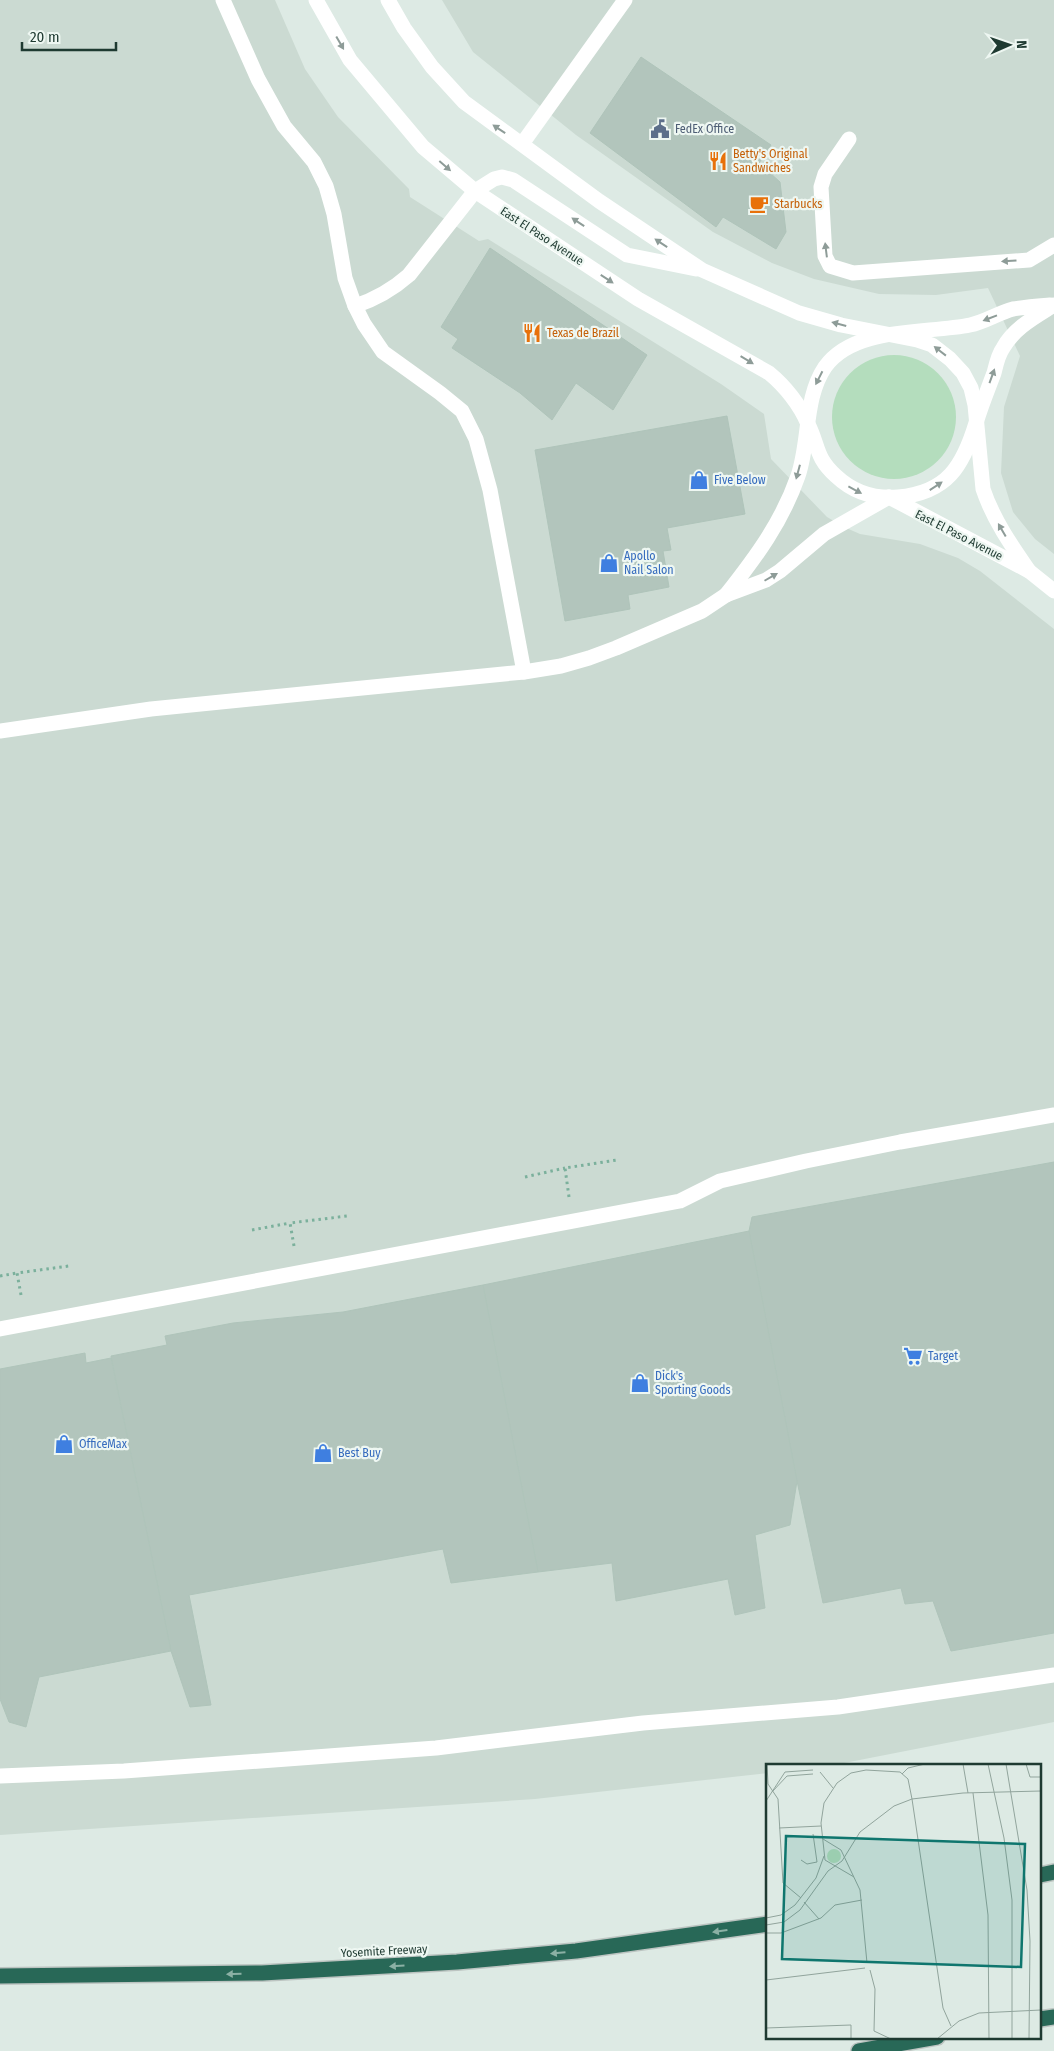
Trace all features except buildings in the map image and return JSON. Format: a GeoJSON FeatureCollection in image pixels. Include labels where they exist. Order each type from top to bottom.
{"type":"FeatureCollection","features":[{"type":"Feature","properties":{"kind":"highway","name":"Yosemite Freeway"},"geometry":{"type":"LineString","coordinates":[[0,1976],[262,1973],[457,1962],[576,1951],[766,1924]]}},
{"type":"Feature","properties":{"kind":"highway"},"geometry":{"type":"LineString","coordinates":[[859,2051],[931,2038]]}},
{"type":"Feature","properties":{"kind":"street"},"geometry":{"type":"LineString","coordinates":[[224,0],[258,79],[284,126],[314,162],[326,186],[334,214],[345,278],[364,324],[384,352],[453,403],[467,420],[476,439],[490,490],[524,672]]}},
{"type":"Feature","properties":{"kind":"street","name":"East El Paso Avenue"},"geometry":{"type":"LineString","coordinates":[[316,0],[350,60],[423,147],[474,191],[638,300],[769,374],[780,382],[809,424]]}},
{"type":"Feature","properties":{"kind":"street"},"geometry":{"type":"LineString","coordinates":[[388,0],[404,28],[432,67],[464,102],[599,201],[702,270],[760,297],[799,313],[932,345],[950,359],[963,373],[971,388],[976,422]]}},
{"type":"Feature","properties":{"kind":"street"},"geometry":{"type":"LineString","coordinates":[[522,144],[624,0]]}},
{"type":"Feature","properties":{"kind":"street"},"geometry":{"type":"LineString","coordinates":[[850,139],[825,174],[821,187],[825,256],[830,266],[853,274],[1029,260],[1054,245]]}},
{"type":"Feature","properties":{"kind":"street"},"geometry":{"type":"LineString","coordinates":[[355,306],[384,294],[408,275],[474,191],[494,178],[502,177],[513,180],[627,255],[702,270]]}},
{"type":"Feature","properties":{"kind":"street"},"geometry":{"type":"LineString","coordinates":[[809,424],[820,459],[836,476],[853,489],[869,496],[889,497],[909,496],[928,491],[946,479],[961,462],[970,443],[1003,348],[1021,326],[1054,304]]}},
{"type":"Feature","properties":{"kind":"street"},"geometry":{"type":"LineString","coordinates":[[726,595],[760,551],[777,524],[798,475],[809,424],[814,388],[826,366],[844,350],[859,342],[887,335],[960,327],[1012,310],[1054,304]]}},
{"type":"Feature","properties":{"kind":"street","name":"East El Paso Avenue"},"geometry":{"type":"LineString","coordinates":[[976,422],[984,489],[988,502],[1009,542],[1029,571]]}},
{"type":"Feature","properties":{"kind":"street"},"geometry":{"type":"LineString","coordinates":[[0,731],[151,709],[524,672],[561,666],[616,648],[702,611],[726,595],[766,580],[794,562],[824,534],[889,497]]}},
{"type":"Feature","properties":{"kind":"street","name":"East El Paso Avenue"},"geometry":{"type":"LineString","coordinates":[[889,497],[1029,571],[1054,592]]}},
{"type":"Feature","properties":{"kind":"street"},"geometry":{"type":"LineString","coordinates":[[0,1329],[680,1201],[720,1181],[806,1161],[900,1142],[1054,1116]]}},
{"type":"Feature","properties":{"kind":"street"},"geometry":{"type":"LineString","coordinates":[[0,1776],[124,1772],[436,1748],[643,1723],[838,1707],[1054,1675]]}},
{"type":"Feature","properties":{"kind":"path"},"geometry":{"type":"LineString","coordinates":[[525,1178],[565,1168],[616,1160]]}},
{"type":"Feature","properties":{"kind":"path"},"geometry":{"type":"LineString","coordinates":[[565,1168],[569,1197]]}},
{"type":"Feature","properties":{"kind":"path"},"geometry":{"type":"LineString","coordinates":[[252,1230],[347,1216]]}},
{"type":"Feature","properties":{"kind":"path"},"geometry":{"type":"LineString","coordinates":[[290,1223],[294,1246]]}},
{"type":"Feature","properties":{"kind":"path"},"geometry":{"type":"LineString","coordinates":[[0,1276],[69,1266]]}},
{"type":"Feature","properties":{"kind":"path"},"geometry":{"type":"LineString","coordinates":[[17,1273],[21,1295]]}},
{"type":"Feature","properties":{"kind":"shaded area"},"geometry":{"type":"Polygon","coordinates":[[[0,0],[275,0],[305,69],[338,117],[409,189],[410,197],[479,241],[488,239],[721,384],[764,414],[771,459],[827,517],[860,534],[920,544],[958,558],[980,571],[1054,629],[1054,1722],[839,1764],[766,1764],[766,1773],[535,1799],[0,1835],[0,0]]]}},
{"type":"Feature","properties":{"kind":"shaded area"},"geometry":{"type":"Polygon","coordinates":[[[442,0],[1054,0],[1054,554],[1035,539],[1013,512],[1001,473],[1004,407],[1020,356],[988,288],[936,295],[879,294],[814,279],[772,263],[713,232],[576,135],[473,52],[442,0]]]}},
{"type":"Feature","properties":{"kind":"green space"},"geometry":{"type":"Polygon","coordinates":[[[894,355],[918,360],[929,365],[938,373],[946,382],[951,393],[956,417],[951,441],[946,452],[938,461],[929,469],[918,474],[894,479],[870,474],[859,469],[850,461],[842,452],[837,441],[832,417],[837,393],[842,382],[850,373],[859,365],[870,360],[894,355]]]}},
{"type":"Feature","properties":{"kind":"place","name":"FedEx Office"},"geometry":{"type":"Point","coordinates":[660,129]}},
{"type":"Feature","properties":{"kind":"place","name":"Betty's Original Sandwiches"},"geometry":{"type":"Point","coordinates":[718,161]}},
{"type":"Feature","properties":{"kind":"place","name":"Starbucks"},"geometry":{"type":"Point","coordinates":[759,204]}},
{"type":"Feature","properties":{"kind":"place","name":"Texas de Brazil"},"geometry":{"type":"Point","coordinates":[532,333]}},
{"type":"Feature","properties":{"kind":"place","name":"Five Below"},"geometry":{"type":"Point","coordinates":[699,480]}},
{"type":"Feature","properties":{"kind":"place","name":"Apollo Nail Salon"},"geometry":{"type":"Point","coordinates":[609,563]}},
{"type":"Feature","properties":{"kind":"place","name":"Target"},"geometry":{"type":"Point","coordinates":[913,1356]}},
{"type":"Feature","properties":{"kind":"place","name":"Dick's Sporting Goods"},"geometry":{"type":"Point","coordinates":[640,1383]}},
{"type":"Feature","properties":{"kind":"place","name":"OfficeMax"},"geometry":{"type":"Point","coordinates":[64,1444]}},
{"type":"Feature","properties":{"kind":"place","name":"Best Buy"},"geometry":{"type":"Point","coordinates":[323,1453]}}]}
